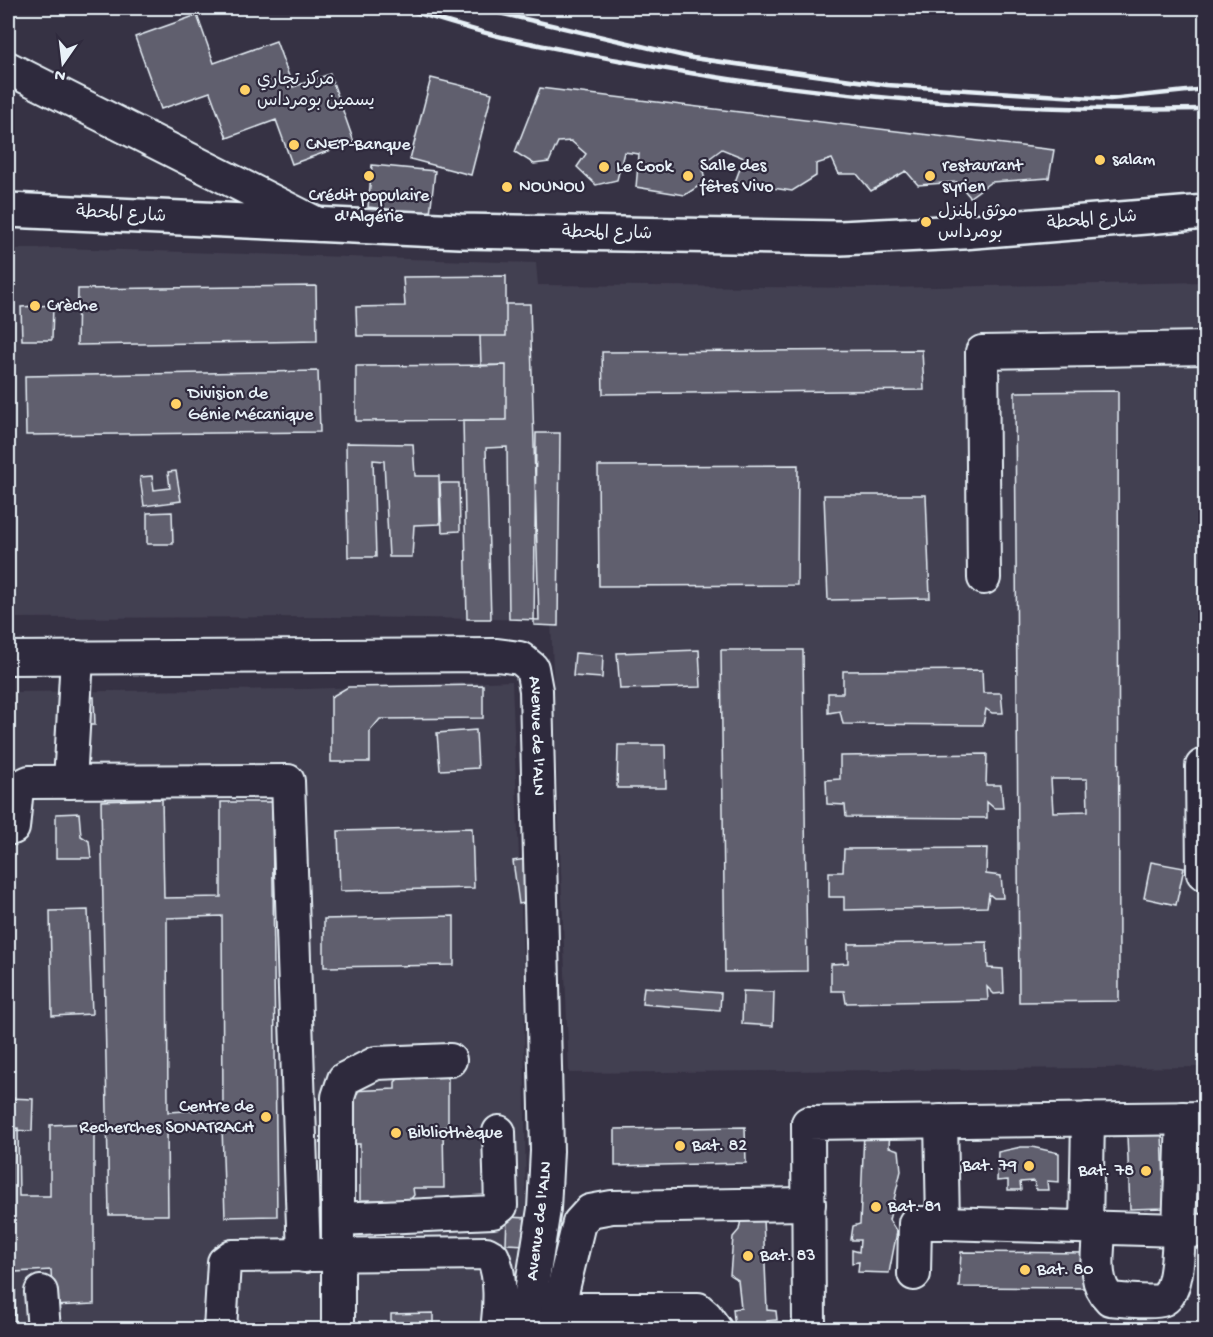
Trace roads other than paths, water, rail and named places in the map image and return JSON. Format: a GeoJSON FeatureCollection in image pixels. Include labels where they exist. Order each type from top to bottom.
{"type":"FeatureCollection","features":[{"type":"Feature","properties":{"kind":"main road","name":"شارع المحطة"},"geometry":{"type":"LineString","coordinates":[[8,210],[483,232],[840,238],[962,232],[1206,212]]}},
{"type":"Feature","properties":{"kind":"street"},"geometry":{"type":"LineString","coordinates":[[8,68],[320,225]]}},
{"type":"Feature","properties":{"kind":"street"},"geometry":{"type":"LineString","coordinates":[[984,578],[982,352],[1206,348]]}},
{"type":"Feature","properties":{"kind":"street","name":"Avenue de l'ALN"},"geometry":{"type":"LineString","coordinates":[[8,658],[497,655],[520,658],[532,668],[536,690],[548,1151],[544,1209],[525,1329]]}},
{"type":"Feature","properties":{"kind":"street"},"geometry":{"type":"LineString","coordinates":[[70,782],[77,657]]}},
{"type":"Feature","properties":{"kind":"street"},"geometry":{"type":"LineString","coordinates":[[1206,766],[1202,766],[1203,873],[1206,873]]}},
{"type":"Feature","properties":{"kind":"street"},"geometry":{"type":"LineString","coordinates":[[8,828],[13,828],[17,788],[29,782],[288,781],[304,1256]]}},
{"type":"Feature","properties":{"kind":"street"},"geometry":{"type":"LineString","coordinates":[[338,1329],[338,1096],[344,1079],[376,1063],[450,1060]]}},
{"type":"Feature","properties":{"kind":"street"},"geometry":{"type":"LineString","coordinates":[[809,1329],[808,1123],[1088,1119],[1194,1118],[1192,1231],[1175,1283],[1168,1296],[1161,1301],[1110,1299],[1103,1292],[1098,1277],[1093,1228],[1088,1119]]}},
{"type":"Feature","properties":{"kind":"street"},"geometry":{"type":"LineString","coordinates":[[941,1121],[943,1223]]}},
{"type":"Feature","properties":{"kind":"street"},"geometry":{"type":"LineString","coordinates":[[338,1219],[493,1212],[501,1206],[499,1132]]}},
{"type":"Feature","properties":{"kind":"street"},"geometry":{"type":"LineString","coordinates":[[716,1329],[698,1310],[555,1319],[579,1223],[590,1211],[612,1207],[809,1203]]}},
{"type":"Feature","properties":{"kind":"street"},"geometry":{"type":"LineString","coordinates":[[914,1274],[915,1223],[1192,1231]]}},
{"type":"Feature","properties":{"kind":"street"},"geometry":{"type":"LineString","coordinates":[[220,1329],[224,1262],[232,1256],[486,1253],[493,1257],[498,1270],[497,1329]]}},
{"type":"Feature","properties":{"kind":"street"},"geometry":{"type":"LineString","coordinates":[[41,1292],[44,1329]]}},
{"type":"Feature","properties":{"kind":"railway"},"geometry":{"type":"LineString","coordinates":[[402,8],[470,29],[524,42],[764,84],[910,100],[984,105],[1206,109]]}},
{"type":"Feature","properties":{"kind":"railway"},"geometry":{"type":"LineString","coordinates":[[478,8],[693,58],[887,85],[1110,99],[1206,89]]}},
{"type":"Feature","properties":{"kind":"place","name":"مركز تجاري يسمين بومرداس"},"geometry":{"type":"Point","coordinates":[245,90]}},
{"type":"Feature","properties":{"kind":"place","name":"CNEP-Banque"},"geometry":{"type":"Point","coordinates":[294,145]}},
{"type":"Feature","properties":{"kind":"place","name":"salam"},"geometry":{"type":"Point","coordinates":[1100,160]}},
{"type":"Feature","properties":{"kind":"place","name":"Le Cook"},"geometry":{"type":"Point","coordinates":[604,167]}},
{"type":"Feature","properties":{"kind":"place","name":"Crédit populaire d'Algérie"},"geometry":{"type":"Point","coordinates":[369,176]}},
{"type":"Feature","properties":{"kind":"place","name":"Salle des fêtes Vivo"},"geometry":{"type":"Point","coordinates":[688,176]}},
{"type":"Feature","properties":{"kind":"place","name":"restaurant syrien"},"geometry":{"type":"Point","coordinates":[930,176]}},
{"type":"Feature","properties":{"kind":"place","name":"NOUNOU"},"geometry":{"type":"Point","coordinates":[507,187]}},
{"type":"Feature","properties":{"kind":"place","name":"موثق المنزل بومرداس"},"geometry":{"type":"Point","coordinates":[926,222]}},
{"type":"Feature","properties":{"kind":"place","name":"Crèche"},"geometry":{"type":"Point","coordinates":[35,306]}},
{"type":"Feature","properties":{"kind":"place","name":"Division de Génie Mécanique"},"geometry":{"type":"Point","coordinates":[176,404]}},
{"type":"Feature","properties":{"kind":"place","name":"Centre de Recherches SONATRACH"},"geometry":{"type":"Point","coordinates":[266,1117]}},
{"type":"Feature","properties":{"kind":"place","name":"Bibliothèque"},"geometry":{"type":"Point","coordinates":[396,1133]}},
{"type":"Feature","properties":{"kind":"place","name":"Bat. 82"},"geometry":{"type":"Point","coordinates":[680,1146]}},
{"type":"Feature","properties":{"kind":"place","name":"Bat. 79"},"geometry":{"type":"Point","coordinates":[1029,1166]}},
{"type":"Feature","properties":{"kind":"place","name":"Bat. 78"},"geometry":{"type":"Point","coordinates":[1146,1171]}},
{"type":"Feature","properties":{"kind":"place","name":"Bat. 81"},"geometry":{"type":"Point","coordinates":[876,1207]}},
{"type":"Feature","properties":{"kind":"place","name":"Bat. 83"},"geometry":{"type":"Point","coordinates":[748,1256]}},
{"type":"Feature","properties":{"kind":"place","name":"Bat. 80"},"geometry":{"type":"Point","coordinates":[1025,1270]}}]}
